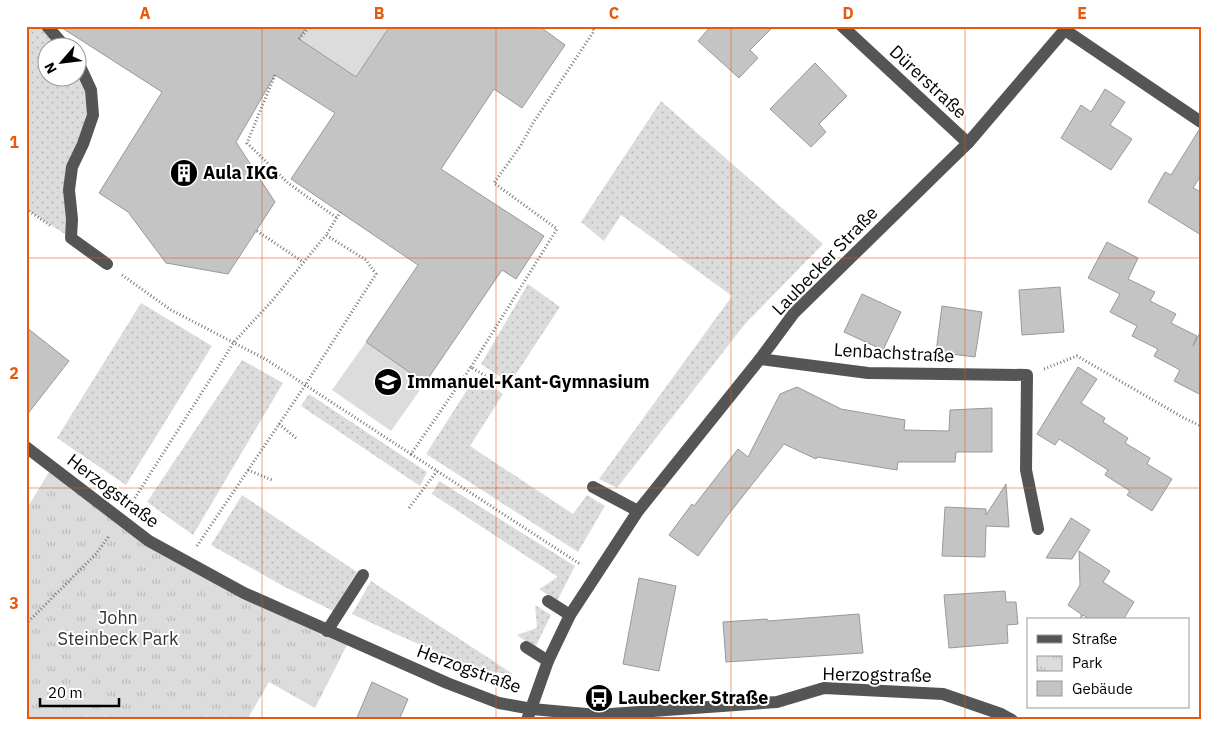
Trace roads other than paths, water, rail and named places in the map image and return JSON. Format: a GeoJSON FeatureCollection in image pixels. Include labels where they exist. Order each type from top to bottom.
{"type":"FeatureCollection","features":[{"type":"Feature","properties":{"kind":"street"},"geometry":{"type":"LineString","coordinates":[[47,26],[57,38]]}},
{"type":"Feature","properties":{"kind":"street","name":"Dürerstraße"},"geometry":{"type":"LineString","coordinates":[[842,26],[968,143]]}},
{"type":"Feature","properties":{"kind":"street"},"geometry":{"type":"LineString","coordinates":[[1067,28],[1201,122]]}},
{"type":"Feature","properties":{"kind":"street","name":"Laubecker Straße"},"geometry":{"type":"LineString","coordinates":[[530,714],[548,661],[570,615],[638,511],[760,359],[794,313],[968,143],[1067,28]]}},
{"type":"Feature","properties":{"kind":"street"},"geometry":{"type":"LineString","coordinates":[[88,84],[91,90],[93,115],[83,144],[72,167],[69,190],[72,219],[70,238],[107,264]]}},
{"type":"Feature","properties":{"kind":"street","name":"Lenbachstraße"},"geometry":{"type":"LineString","coordinates":[[760,359],[868,373],[1027,375],[1026,470],[1038,529]]}},
{"type":"Feature","properties":{"kind":"street","name":"Herzogstraße"},"geometry":{"type":"LineString","coordinates":[[26,448],[149,541],[244,594],[456,687],[530,714],[616,714],[777,702],[824,688],[943,694],[1001,714],[1012,720]]}},
{"type":"Feature","properties":{"kind":"street"},"geometry":{"type":"LineString","coordinates":[[593,488],[638,511]]}},
{"type":"Feature","properties":{"kind":"street"},"geometry":{"type":"LineString","coordinates":[[327,631],[363,575]]}},
{"type":"Feature","properties":{"kind":"street"},"geometry":{"type":"LineString","coordinates":[[548,601],[570,615]]}},
{"type":"Feature","properties":{"kind":"street"},"geometry":{"type":"LineString","coordinates":[[526,647],[548,661]]}},
{"type":"Feature","properties":{"kind":"place","name":"Aula IKG"},"geometry":{"type":"Point","coordinates":[184,173]}},
{"type":"Feature","properties":{"kind":"place","name":"Immanuel-Kant-Gymnasium"},"geometry":{"type":"Point","coordinates":[388,382]}},
{"type":"Feature","properties":{"kind":"place","name":"Laubecker Straße"},"geometry":{"type":"Point","coordinates":[599,698]}},
{"type":"Feature","properties":{"kind":"park label","name":"John Steinbeck Park"},"geometry":{"type":"Point","coordinates":[118,628]}}]}
